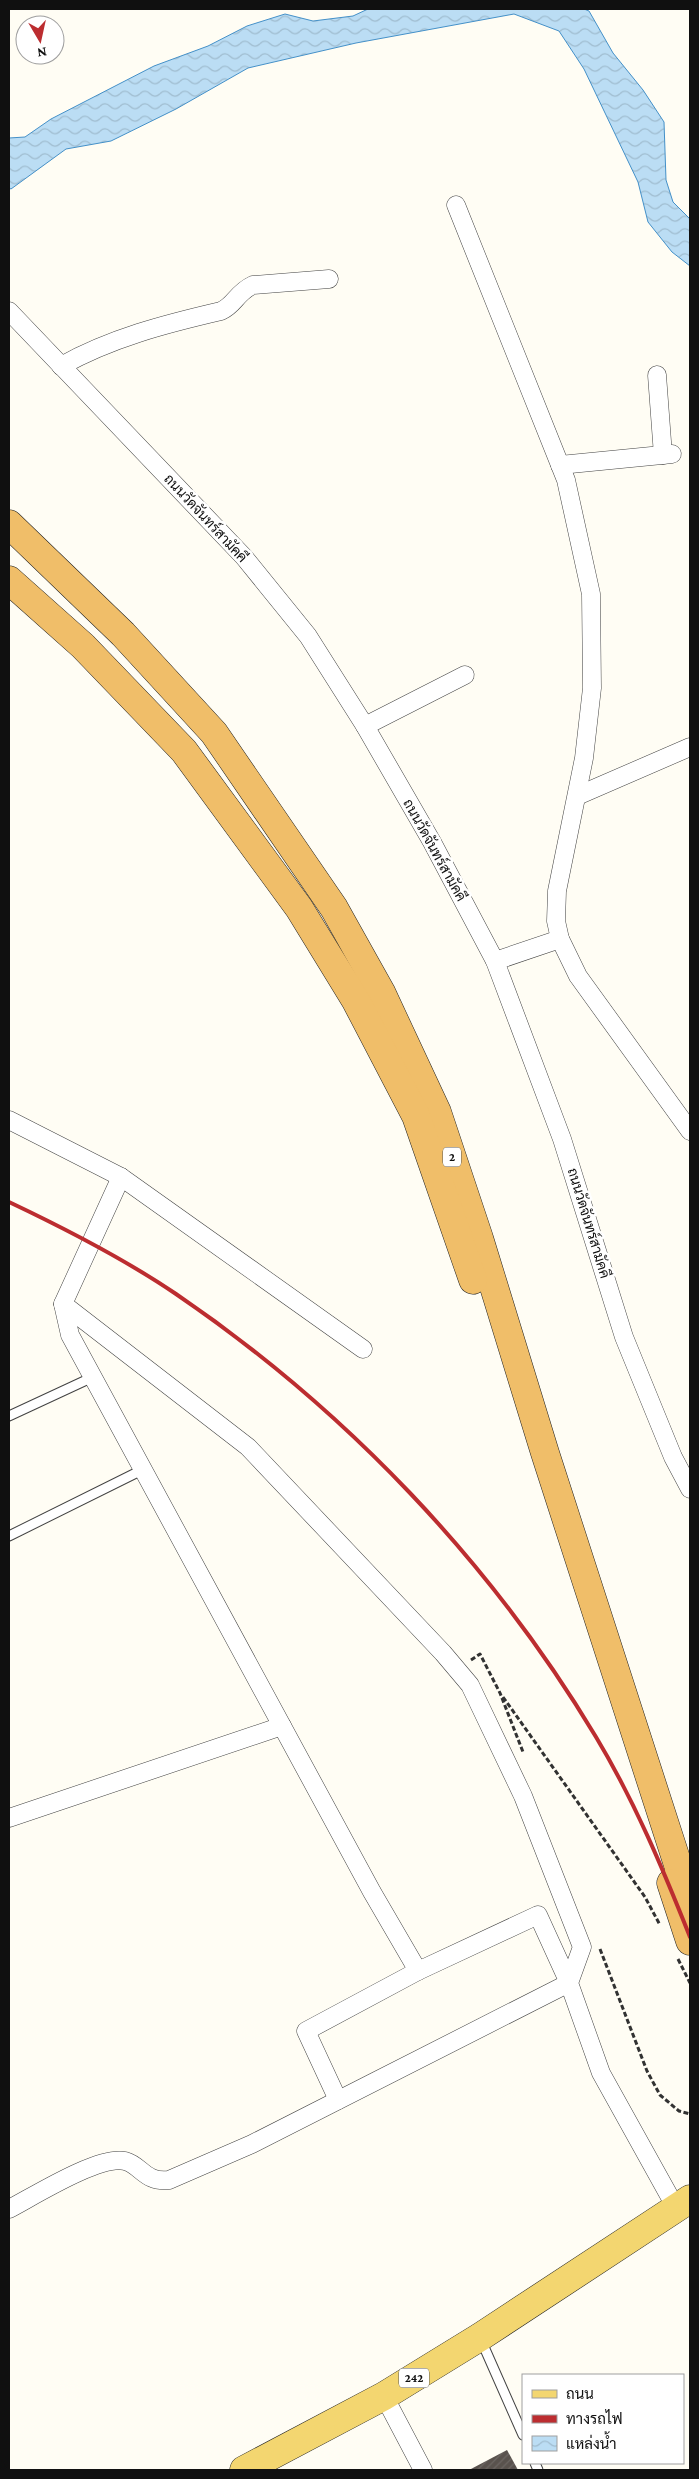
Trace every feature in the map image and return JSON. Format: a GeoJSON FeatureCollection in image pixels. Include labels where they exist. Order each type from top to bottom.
{"type":"FeatureCollection","features":[{"type":"Feature","properties":{"kind":"highway","name":"2"},"geometry":{"type":"LineString","coordinates":[[9,524],[123,634],[214,733],[334,908],[381,992],[437,1112],[690,1902]]}},
{"type":"Feature","properties":{"kind":"highway","name":"2"},"geometry":{"type":"LineString","coordinates":[[9,580],[83,646],[184,751],[299,908],[356,1001],[416,1116],[532,1449],[684,1949]]}},
{"type":"Feature","properties":{"kind":"main road","name":"242"},"geometry":{"type":"LineString","coordinates":[[244,2470],[384,2396],[480,2337],[683,2203]]}},
{"type":"Feature","properties":{"kind":"street"},"geometry":{"type":"LineString","coordinates":[[456,205],[566,480],[590,594],[592,688],[577,796],[557,891],[556,920],[560,939],[578,976],[690,1130]]}},
{"type":"Feature","properties":{"kind":"street"},"geometry":{"type":"LineString","coordinates":[[61,366],[104,344],[138,332],[221,311],[229,307],[242,290],[253,285],[329,278]]}},
{"type":"Feature","properties":{"kind":"street","name":"ถนนวัดจันทร์สามัคคี"},"geometry":{"type":"LineString","coordinates":[[9,311],[244,557],[308,636],[365,726],[432,842],[495,961],[562,1139],[624,1337],[674,1456],[690,1489]]}},
{"type":"Feature","properties":{"kind":"street"},"geometry":{"type":"LineString","coordinates":[[560,465],[668,455],[657,375]]}},
{"type":"Feature","properties":{"kind":"street"},"geometry":{"type":"LineString","coordinates":[[365,726],[465,676]]}},
{"type":"Feature","properties":{"kind":"street"},"geometry":{"type":"LineString","coordinates":[[577,796],[690,747]]}},
{"type":"Feature","properties":{"kind":"street"},"geometry":{"type":"LineString","coordinates":[[495,961],[560,939]]}},
{"type":"Feature","properties":{"kind":"street"},"geometry":{"type":"LineString","coordinates":[[9,1120],[121,1177],[363,1349]]}},
{"type":"Feature","properties":{"kind":"street"},"geometry":{"type":"LineString","coordinates":[[121,1177],[63,1304],[70,1335],[372,1892],[418,1971]]}},
{"type":"Feature","properties":{"kind":"street"},"geometry":{"type":"LineString","coordinates":[[9,2209],[100,2162],[127,2161],[150,2177],[161,2181],[169,2180],[252,2144],[569,1983],[582,1947],[523,1796],[470,1685],[248,1447],[63,1304]]}},
{"type":"Feature","properties":{"kind":"street"},"geometry":{"type":"LineString","coordinates":[[9,1818],[282,1726]]}},
{"type":"Feature","properties":{"kind":"street"},"geometry":{"type":"LineString","coordinates":[[338,2100],[306,2031],[418,1971],[538,1915],[569,1983],[601,2073],[683,2203]]}},
{"type":"Feature","properties":{"kind":"street"},"geometry":{"type":"LineString","coordinates":[[384,2396],[423,2470]]}},
{"type":"Feature","properties":{"kind":"lane"},"geometry":{"type":"LineString","coordinates":[[9,1416],[93,1377]]}},
{"type":"Feature","properties":{"kind":"lane"},"geometry":{"type":"LineString","coordinates":[[9,1536],[144,1469]]}},
{"type":"Feature","properties":{"kind":"lane"},"geometry":{"type":"LineString","coordinates":[[480,2337],[522,2433]]}},
{"type":"Feature","properties":{"kind":"path"},"geometry":{"type":"LineString","coordinates":[[457,1670],[480,1654],[500,1692],[645,1897],[663,1931]]}},
{"type":"Feature","properties":{"kind":"path"},"geometry":{"type":"LineString","coordinates":[[684,1949],[690,1983]]}},
{"type":"Feature","properties":{"kind":"water"},"geometry":{"type":"Polygon","coordinates":[[[368,9],[584,9],[589,11],[613,53],[643,90],[664,122],[666,180],[673,202],[690,219],[690,266],[672,252],[648,222],[638,182],[584,69],[559,31],[514,14],[356,43],[248,68],[176,109],[111,141],[66,149],[11,189],[9,188],[9,138],[25,137],[51,119],[154,66],[208,46],[247,26],[285,14],[313,21],[353,16],[368,9]]]}},
{"type":"Feature","properties":{"kind":"building"},"geometry":{"type":"Polygon","coordinates":[[[507,2450],[518,2470],[469,2470],[507,2450]]]}},
{"type":"Feature","properties":{"kind":"railway"},"geometry":{"type":"LineString","coordinates":[[9,1202],[115,1256],[176,1294],[238,1339],[298,1387],[410,1493],[462,1550],[510,1610],[555,1672],[596,1737],[623,1785],[647,1835],[690,1937]]}}]}
